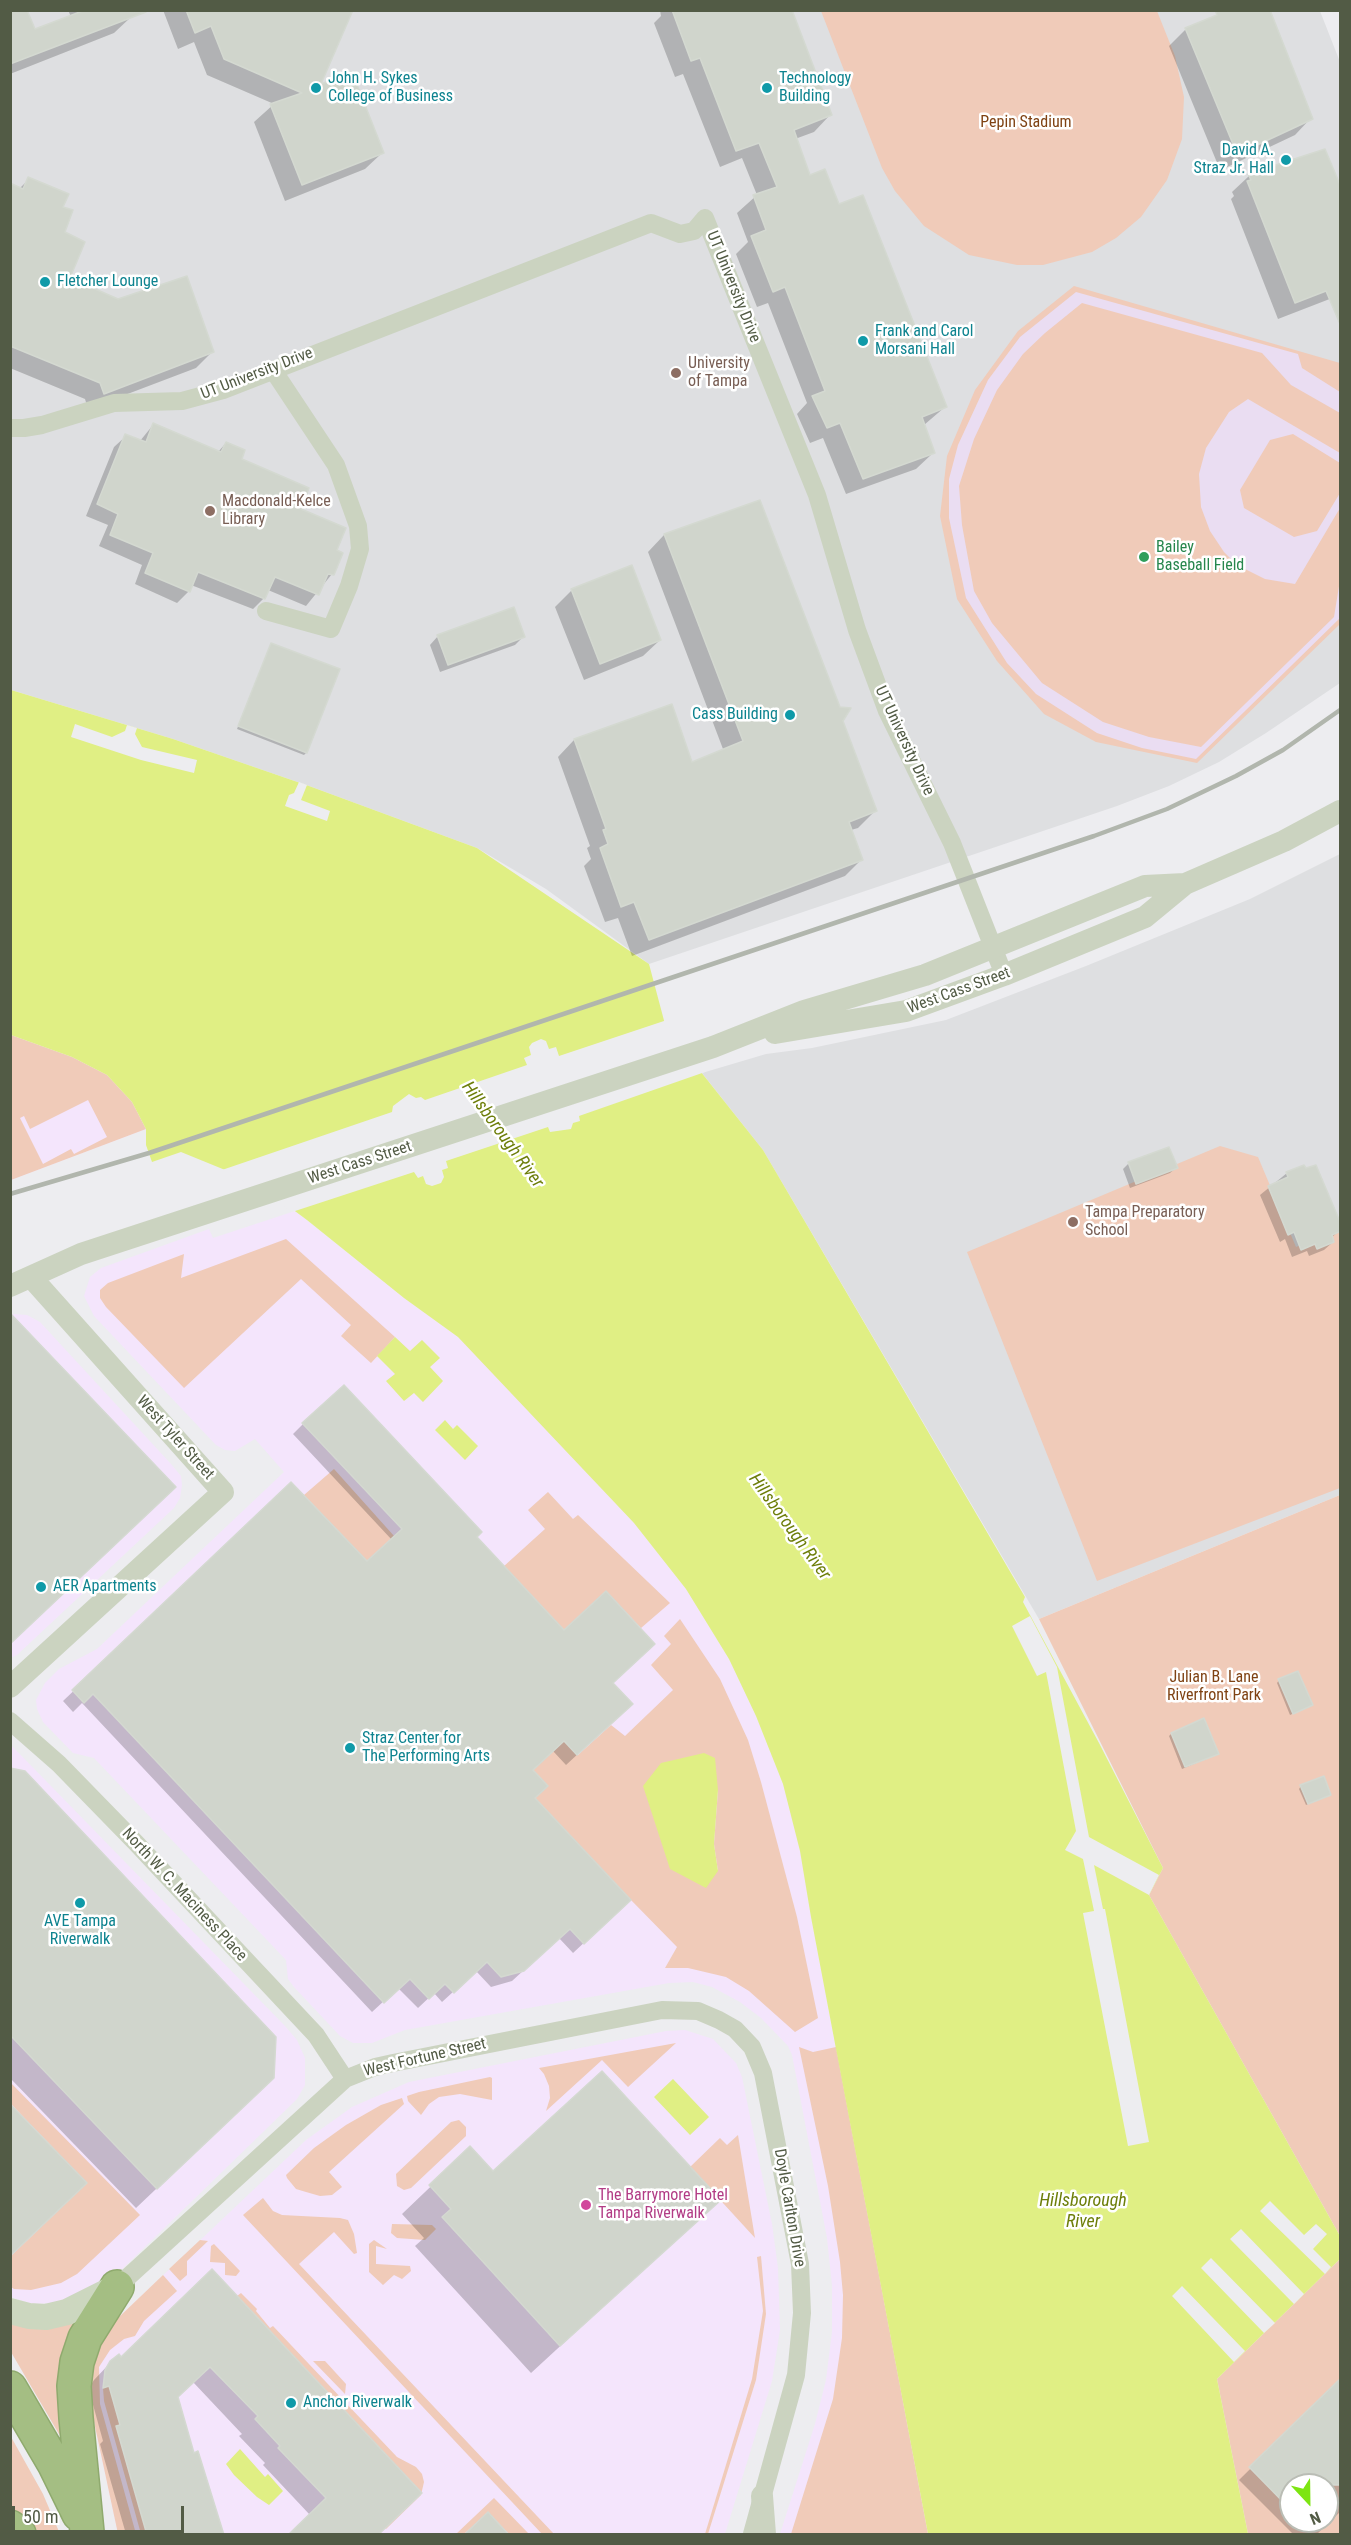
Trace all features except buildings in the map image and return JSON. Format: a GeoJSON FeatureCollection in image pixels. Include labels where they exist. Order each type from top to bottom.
{"type":"FeatureCollection","features":[{"type":"Feature","properties":{"kind":"highway"},"geometry":{"type":"LineString","coordinates":[[88,2533],[75,2397],[77,2362],[85,2338],[117,2287]]}},
{"type":"Feature","properties":{"kind":"highway"},"geometry":{"type":"LineString","coordinates":[[10,2388],[55,2465],[88,2533]]}},
{"type":"Feature","properties":{"kind":"highway"},"geometry":{"type":"LineString","coordinates":[[10,2527],[19,2535]]}},
{"type":"Feature","properties":{"kind":"main road"},"geometry":{"type":"LineString","coordinates":[[10,2312],[37,2317],[67,2312],[117,2287]]}},
{"type":"Feature","properties":{"kind":"street","name":"UT University Drive"},"geometry":{"type":"LineString","coordinates":[[10,428],[42,425],[114,403],[182,400],[203,396],[651,223],[680,234],[694,231],[705,218],[817,495],[857,630],[887,711],[952,843],[1004,975]]}},
{"type":"Feature","properties":{"kind":"street"},"geometry":{"type":"LineString","coordinates":[[266,611],[331,629],[349,586],[360,549],[358,526],[336,465],[273,370]]}},
{"type":"Feature","properties":{"kind":"street","name":"West Cass Street"},"geometry":{"type":"LineString","coordinates":[[713,1047],[787,1030],[906,1011],[1004,975],[1145,917],[1185,884],[1284,841],[1341,811]]}},
{"type":"Feature","properties":{"kind":"street","name":"West Cass Street"},"geometry":{"type":"LineString","coordinates":[[21,1281],[81,1254],[713,1047],[804,1011],[925,975],[1145,886],[1185,884]]}},
{"type":"Feature","properties":{"kind":"street","name":"West Tyler Street"},"geometry":{"type":"LineString","coordinates":[[10,1687],[223,1492],[21,1281]]}},
{"type":"Feature","properties":{"kind":"street","name":"North W. C. Maciness Place"},"geometry":{"type":"LineString","coordinates":[[10,1722],[59,1764],[136,1843],[308,2027],[345,2079]]}},
{"type":"Feature","properties":{"kind":"street","name":"West Fortune Street"},"geometry":{"type":"LineString","coordinates":[[117,2287],[345,2079],[384,2065],[662,2010],[698,2011],[735,2030]]}},
{"type":"Feature","properties":{"kind":"street","name":"Doyle Carlton Drive"},"geometry":{"type":"LineString","coordinates":[[735,2030],[752,2048],[763,2073],[800,2264],[802,2313],[796,2375],[752,2535]]}},
{"type":"Feature","properties":{"kind":"street"},"geometry":{"type":"LineString","coordinates":[[762,2496],[765,2535]]}},
{"type":"Feature","properties":{"kind":"shaded area","name":"University of Tampa"},"geometry":{"type":"Polygon","coordinates":[[[11,11],[1320,11],[1340,62],[1340,683],[1219,762],[1169,786],[1117,806],[649,964],[546,889],[477,848],[173,739],[11,690],[11,11]]]}},
{"type":"Feature","properties":{"kind":"shaded area","name":"Tampa Preparatory School"},"geometry":{"type":"Polygon","coordinates":[[[1340,854],[1340,1495],[1039,1619],[763,1150],[702,1073],[766,1054],[812,1048],[946,1020],[1250,899],[1340,854]]]}},
{"type":"Feature","properties":{"kind":"shaded area"},"geometry":{"type":"Polygon","coordinates":[[[11,1035],[146,1129],[11,1180],[11,1035]]]}},
{"type":"Feature","properties":{"kind":"shaded area"},"geometry":{"type":"Polygon","coordinates":[[[295,1211],[404,1298],[458,1337],[482,1359],[634,1523],[686,1589],[729,1659],[756,1716],[783,1784],[801,1851],[811,1917],[928,2534],[780,2534],[815,2424],[826,2380],[832,2332],[832,2286],[827,2238],[792,2055],[788,2046],[761,2018],[740,2002],[712,1987],[693,1982],[669,1983],[405,2030],[372,2043],[353,2043],[340,2036],[294,1987],[288,1979],[286,1960],[94,1758],[73,1753],[43,1722],[36,1700],[45,1683],[59,1669],[97,1649],[284,1472],[255,1439],[235,1451],[225,1450],[216,1445],[94,1316],[84,1296],[90,1277],[101,1268],[209,1229],[213,1238],[295,1211]]]}},
{"type":"Feature","properties":{"kind":"shaded area"},"geometry":{"type":"Polygon","coordinates":[[[10,1315],[27,1315],[40,1322],[171,1464],[181,1476],[182,1485],[180,1498],[174,1508],[17,1655],[11,1658],[10,1315]]]}},
{"type":"Feature","properties":{"kind":"shaded area","name":"AVE Tampa Riverwalk"},"geometry":{"type":"Polygon","coordinates":[[[10,1744],[285,2026],[297,2040],[305,2058],[305,2085],[297,2099],[114,2277],[80,2295],[53,2303],[32,2304],[11,2297],[10,1744]]]}},
{"type":"Feature","properties":{"kind":"shaded area"},"geometry":{"type":"Polygon","coordinates":[[[685,2030],[713,2039],[736,2063],[742,2077],[772,2224],[778,2268],[780,2330],[772,2381],[725,2534],[118,2534],[93,2417],[90,2387],[118,2318],[306,2140],[352,2107],[409,2082],[666,2031],[685,2030]]]}},
{"type":"Feature","properties":{"kind":"green space","name":"Pepin Stadium"},"geometry":{"type":"Polygon","coordinates":[[[821,11],[1157,11],[1175,56],[1184,97],[1182,139],[1167,180],[1141,217],[1116,238],[1092,252],[1043,265],[1017,265],[969,255],[924,226],[895,191],[882,168],[821,11]]]}},
{"type":"Feature","properties":{"kind":"green space","name":"Bailey Baseball Field"},"geometry":{"type":"Polygon","coordinates":[[[1074,286],[1340,363],[1340,624],[1197,763],[1096,742],[1044,714],[997,661],[957,599],[940,516],[947,456],[975,390],[1018,331],[1074,286]]]}},
{"type":"Feature","properties":{"kind":"green space"},"geometry":{"type":"Polygon","coordinates":[[[11,1035],[72,1057],[107,1075],[132,1102],[146,1129],[11,1180],[11,1035]],[[88,1100],[30,1129],[24,1116],[20,1118],[43,1164],[71,1149],[74,1154],[107,1137],[88,1100]]]}},
{"type":"Feature","properties":{"kind":"green space"},"geometry":{"type":"Polygon","coordinates":[[[1220,1146],[1258,1157],[1296,1247],[1340,1230],[1340,1488],[1097,1581],[967,1252],[1220,1146]]]}},
{"type":"Feature","properties":{"kind":"green space"},"geometry":{"type":"Polygon","coordinates":[[[286,1239],[395,1337],[371,1363],[341,1336],[351,1325],[301,1279],[184,1388],[100,1298],[100,1290],[108,1283],[184,1254],[181,1278],[286,1239]]]}},
{"type":"Feature","properties":{"kind":"green space"},"geometry":{"type":"Polygon","coordinates":[[[334,1469],[394,1536],[367,1561],[304,1495],[334,1469]]]}},
{"type":"Feature","properties":{"kind":"green space"},"geometry":{"type":"Polygon","coordinates":[[[548,1492],[573,1519],[578,1515],[670,1603],[641,1628],[606,1591],[601,1669],[503,1567],[545,1529],[528,1510],[548,1492]]]}},
{"type":"Feature","properties":{"kind":"green space","name":"Julian B. Lane Riverfront Park"},"geometry":{"type":"Polygon","coordinates":[[[1340,1495],[1340,2236],[1149,1895],[1163,1868],[1039,1619],[1340,1495]]]}},
{"type":"Feature","properties":{"kind":"green space"},"geometry":{"type":"Polygon","coordinates":[[[680,1619],[720,1679],[748,1740],[797,1917],[818,2018],[795,2032],[749,1991],[726,1977],[688,1968],[665,1968],[677,1947],[631,1900],[520,1812],[533,1770],[564,1741],[578,1755],[611,1725],[625,1736],[673,1690],[651,1665],[671,1644],[664,1636],[680,1619]],[[661,1763],[718,1871],[714,1844],[718,1790],[661,1763]]]}},
{"type":"Feature","properties":{"kind":"green space"},"geometry":{"type":"Polygon","coordinates":[[[676,2043],[628,2087],[602,2060],[546,2111],[550,2098],[549,2086],[539,2068],[676,2043]]]}},
{"type":"Feature","properties":{"kind":"green space"},"geometry":{"type":"Polygon","coordinates":[[[799,2047],[813,2052],[836,2047],[928,2534],[791,2534],[833,2399],[842,2338],[843,2295],[828,2186],[799,2047]]]}},
{"type":"Feature","properties":{"kind":"green space"},"geometry":{"type":"Polygon","coordinates":[[[492,2078],[492,2100],[460,2094],[439,2097],[429,2104],[421,2115],[408,2101],[407,2096],[419,2092],[492,2078]]]}},
{"type":"Feature","properties":{"kind":"green space"},"geometry":{"type":"Polygon","coordinates":[[[10,2082],[140,2215],[77,2274],[61,2283],[31,2290],[11,2287],[11,2254],[87,2183],[11,2104],[10,2082]]]}},
{"type":"Feature","properties":{"kind":"green space"},"geometry":{"type":"Polygon","coordinates":[[[402,2098],[404,2104],[329,2172],[342,2187],[332,2195],[320,2196],[296,2189],[287,2178],[286,2175],[314,2148],[346,2125],[381,2105],[402,2098]]]}},
{"type":"Feature","properties":{"kind":"green space"},"geometry":{"type":"Polygon","coordinates":[[[459,2120],[466,2127],[466,2136],[411,2188],[404,2190],[397,2186],[396,2174],[451,2122],[459,2120]]]}},
{"type":"Feature","properties":{"kind":"green space"},"geometry":{"type":"Polygon","coordinates":[[[738,2135],[755,2238],[690,2167],[720,2138],[727,2145],[738,2135]]]}},
{"type":"Feature","properties":{"kind":"green space"},"geometry":{"type":"Polygon","coordinates":[[[263,2198],[273,2211],[282,2215],[348,2220],[354,2234],[357,2253],[354,2254],[334,2232],[299,2264],[554,2534],[542,2534],[243,2215],[263,2198]]]}},
{"type":"Feature","properties":{"kind":"green space"},"geometry":{"type":"Polygon","coordinates":[[[392,2224],[432,2225],[436,2229],[425,2240],[397,2238],[391,2233],[392,2224]]]}},
{"type":"Feature","properties":{"kind":"green space"},"geometry":{"type":"Polygon","coordinates":[[[200,2240],[208,2241],[187,2261],[187,2275],[180,2281],[169,2269],[200,2240]]]}},
{"type":"Feature","properties":{"kind":"green space"},"geometry":{"type":"Polygon","coordinates":[[[374,2240],[387,2249],[376,2246],[376,2264],[410,2266],[411,2271],[402,2279],[394,2275],[383,2285],[369,2272],[369,2244],[374,2240]]]}},
{"type":"Feature","properties":{"kind":"green space"},"geometry":{"type":"Polygon","coordinates":[[[214,2244],[240,2271],[236,2276],[225,2275],[225,2263],[210,2262],[211,2246],[214,2244]]]}},
{"type":"Feature","properties":{"kind":"green space"},"geometry":{"type":"Polygon","coordinates":[[[761,2256],[766,2314],[756,2380],[708,2534],[705,2534],[752,2379],[763,2311],[757,2257],[761,2256]]]}},
{"type":"Feature","properties":{"kind":"green space"},"geometry":{"type":"Polygon","coordinates":[[[1340,2259],[1340,2534],[1248,2534],[1217,2379],[1340,2259]]]}},
{"type":"Feature","properties":{"kind":"green space"},"geometry":{"type":"Polygon","coordinates":[[[163,2275],[177,2291],[144,2321],[135,2336],[124,2339],[110,2350],[99,2367],[100,2404],[136,2534],[118,2534],[93,2417],[91,2367],[102,2337],[118,2318],[163,2275]]]}},
{"type":"Feature","properties":{"kind":"green space"},"geometry":{"type":"Polygon","coordinates":[[[241,2293],[257,2309],[256,2311],[270,2328],[273,2326],[397,2457],[416,2467],[422,2474],[424,2482],[422,2493],[237,2296],[241,2293]]]}},
{"type":"Feature","properties":{"kind":"green space"},"geometry":{"type":"Polygon","coordinates":[[[77,2315],[66,2446],[11,2352],[10,2319],[77,2315]]]}},
{"type":"Feature","properties":{"kind":"green space"},"geometry":{"type":"Polygon","coordinates":[[[313,2361],[325,2361],[346,2384],[345,2394],[313,2361]]]}},
{"type":"Feature","properties":{"kind":"green space"},"geometry":{"type":"Polygon","coordinates":[[[109,2386],[120,2425],[116,2427],[147,2534],[141,2534],[104,2401],[103,2388],[109,2386]]]}},
{"type":"Feature","properties":{"kind":"green space"},"geometry":{"type":"Polygon","coordinates":[[[10,2435],[43,2494],[60,2534],[38,2534],[11,2511],[10,2435]]]}},
{"type":"Feature","properties":{"kind":"green space"},"geometry":{"type":"Polygon","coordinates":[[[421,2493],[386,2529],[373,2515],[421,2493]]]}},
{"type":"Feature","properties":{"kind":"green space"},"geometry":{"type":"Polygon","coordinates":[[[494,2498],[529,2534],[509,2534],[488,2512],[464,2534],[456,2534],[494,2498]]]}},
{"type":"Feature","properties":{"kind":"sand"},"geometry":{"type":"Polygon","coordinates":[[[1076,292],[1298,354],[1302,368],[1340,392],[1340,413],[1291,385],[1262,353],[1082,303],[1023,354],[997,390],[974,439],[959,486],[962,525],[974,591],[992,623],[1042,683],[1103,722],[1149,737],[1201,747],[1334,617],[1340,580],[1340,618],[1196,759],[1142,748],[1097,733],[1036,694],[1007,663],[966,598],[949,518],[949,479],[958,445],[988,380],[1020,337],[1076,292]]]}},
{"type":"Feature","properties":{"kind":"sand"},"geometry":{"type":"Polygon","coordinates":[[[1248,399],[1340,453],[1340,463],[1293,434],[1270,440],[1240,490],[1244,508],[1294,537],[1317,531],[1340,493],[1340,508],[1295,584],[1265,579],[1232,560],[1210,531],[1201,507],[1199,474],[1206,448],[1229,412],[1248,399]]]}},
{"type":"Feature","properties":{"kind":"water","name":"Hillsborough River"},"geometry":{"type":"Polygon","coordinates":[[[11,690],[173,739],[477,848],[649,964],[666,1028],[763,1150],[1025,1597],[1023,1602],[1163,1868],[1149,1895],[1340,2236],[1340,2259],[1217,2379],[1248,2534],[928,2534],[800,1851],[783,1784],[756,1716],[729,1659],[686,1589],[634,1523],[458,1337],[404,1298],[257,1183],[181,1152],[152,1162],[146,1145],[146,1129],[132,1102],[107,1075],[72,1057],[11,1035],[11,690]]]}},
{"type":"Feature","properties":{"kind":"water"},"geometry":{"type":"Polygon","coordinates":[[[395,1337],[410,1351],[422,1340],[440,1358],[430,1367],[443,1381],[423,1402],[414,1393],[404,1401],[386,1381],[395,1374],[377,1356],[395,1337]]]}},
{"type":"Feature","properties":{"kind":"water"},"geometry":{"type":"Polygon","coordinates":[[[445,1420],[453,1429],[457,1425],[478,1446],[465,1460],[435,1430],[445,1420]]]}},
{"type":"Feature","properties":{"kind":"water"},"geometry":{"type":"Polygon","coordinates":[[[704,1753],[715,1758],[718,1790],[714,1844],[718,1871],[706,1888],[670,1869],[643,1786],[661,1763],[704,1753]]]}},
{"type":"Feature","properties":{"kind":"water"},"geometry":{"type":"Polygon","coordinates":[[[673,2079],[709,2117],[690,2135],[654,2097],[673,2079]]]}},
{"type":"Feature","properties":{"kind":"water"},"geometry":{"type":"Polygon","coordinates":[[[240,2449],[265,2477],[268,2474],[283,2491],[269,2505],[257,2497],[226,2464],[240,2449]]]}},
{"type":"Feature","properties":{"kind":"pier"},"geometry":{"type":"Polygon","coordinates":[[[75,724],[112,737],[125,731],[127,725],[137,728],[135,734],[142,747],[197,760],[194,773],[141,760],[71,737],[75,724]]]}},
{"type":"Feature","properties":{"kind":"pier"},"geometry":{"type":"Polygon","coordinates":[[[299,782],[307,785],[301,800],[330,811],[327,821],[285,806],[289,795],[294,793],[299,782]]]}},
{"type":"Feature","properties":{"kind":"pier"},"geometry":{"type":"Polygon","coordinates":[[[667,1020],[668,1026],[705,1072],[579,1116],[580,1121],[573,1123],[571,1129],[550,1132],[548,1127],[446,1161],[448,1168],[442,1170],[444,1177],[441,1183],[432,1186],[426,1184],[423,1176],[418,1178],[414,1172],[292,1212],[255,1186],[219,1171],[392,1112],[393,1106],[409,1094],[425,1100],[527,1065],[524,1058],[531,1055],[529,1047],[541,1039],[546,1041],[549,1049],[556,1047],[559,1056],[667,1020]]]}},
{"type":"Feature","properties":{"kind":"pier"},"geometry":{"type":"Polygon","coordinates":[[[1030,1616],[1057,1667],[1089,1837],[1159,1875],[1149,1895],[1094,1865],[1103,1909],[1105,1909],[1149,2142],[1128,2146],[1083,1913],[1094,1911],[1083,1859],[1065,1850],[1076,1831],[1046,1672],[1037,1676],[1012,1626],[1030,1616]]]}},
{"type":"Feature","properties":{"kind":"pier"},"geometry":{"type":"Polygon","coordinates":[[[1270,2201],[1304,2235],[1316,2224],[1327,2234],[1313,2249],[1331,2267],[1325,2274],[1260,2211],[1270,2201]]]}},
{"type":"Feature","properties":{"kind":"pier"},"geometry":{"type":"Polygon","coordinates":[[[1241,2229],[1304,2294],[1294,2304],[1230,2239],[1241,2229]]]}},
{"type":"Feature","properties":{"kind":"pier"},"geometry":{"type":"Polygon","coordinates":[[[1211,2258],[1275,2323],[1264,2333],[1201,2268],[1211,2258]]]}},
{"type":"Feature","properties":{"kind":"pier"},"geometry":{"type":"Polygon","coordinates":[[[1182,2286],[1245,2351],[1234,2362],[1172,2296],[1182,2286]]]}},
{"type":"Feature","properties":{"kind":"railway"},"geometry":{"type":"LineString","coordinates":[[10,1194],[149,1153],[1094,836],[1167,809],[1236,776],[1283,750],[1340,710]]}},
{"type":"Feature","properties":{"kind":"place","name":"John H. Sykes College of Business"},"geometry":{"type":"Point","coordinates":[316,88]}},
{"type":"Feature","properties":{"kind":"place","name":"Technology Building"},"geometry":{"type":"Point","coordinates":[767,88]}},
{"type":"Feature","properties":{"kind":"place","name":"David A. Straz Jr. Hall"},"geometry":{"type":"Point","coordinates":[1286,160]}},
{"type":"Feature","properties":{"kind":"place","name":"Fletcher Lounge"},"geometry":{"type":"Point","coordinates":[45,282]}},
{"type":"Feature","properties":{"kind":"place","name":"Frank and Carol Morsani Hall"},"geometry":{"type":"Point","coordinates":[863,341]}},
{"type":"Feature","properties":{"kind":"place","name":"University of Tampa"},"geometry":{"type":"Point","coordinates":[676,373]}},
{"type":"Feature","properties":{"kind":"place","name":"Macdonald-Kelce Library"},"geometry":{"type":"Point","coordinates":[210,511]}},
{"type":"Feature","properties":{"kind":"place","name":"Bailey Baseball Field"},"geometry":{"type":"Point","coordinates":[1144,557]}},
{"type":"Feature","properties":{"kind":"place","name":"Cass Building"},"geometry":{"type":"Point","coordinates":[790,715]}},
{"type":"Feature","properties":{"kind":"place","name":"Tampa Preparatory School"},"geometry":{"type":"Point","coordinates":[1073,1222]}},
{"type":"Feature","properties":{"kind":"place","name":"AER Apartments"},"geometry":{"type":"Point","coordinates":[41,1587]}},
{"type":"Feature","properties":{"kind":"place","name":"Straz Center for The Performing Arts"},"geometry":{"type":"Point","coordinates":[350,1748]}},
{"type":"Feature","properties":{"kind":"place","name":"AVE Tampa Riverwalk"},"geometry":{"type":"Point","coordinates":[80,1903]}},
{"type":"Feature","properties":{"kind":"place","name":"The Barrymore Hotel Tampa Riverwalk"},"geometry":{"type":"Point","coordinates":[586,2205]}},
{"type":"Feature","properties":{"kind":"place","name":"Anchor Riverwalk"},"geometry":{"type":"Point","coordinates":[291,2403]}}]}
